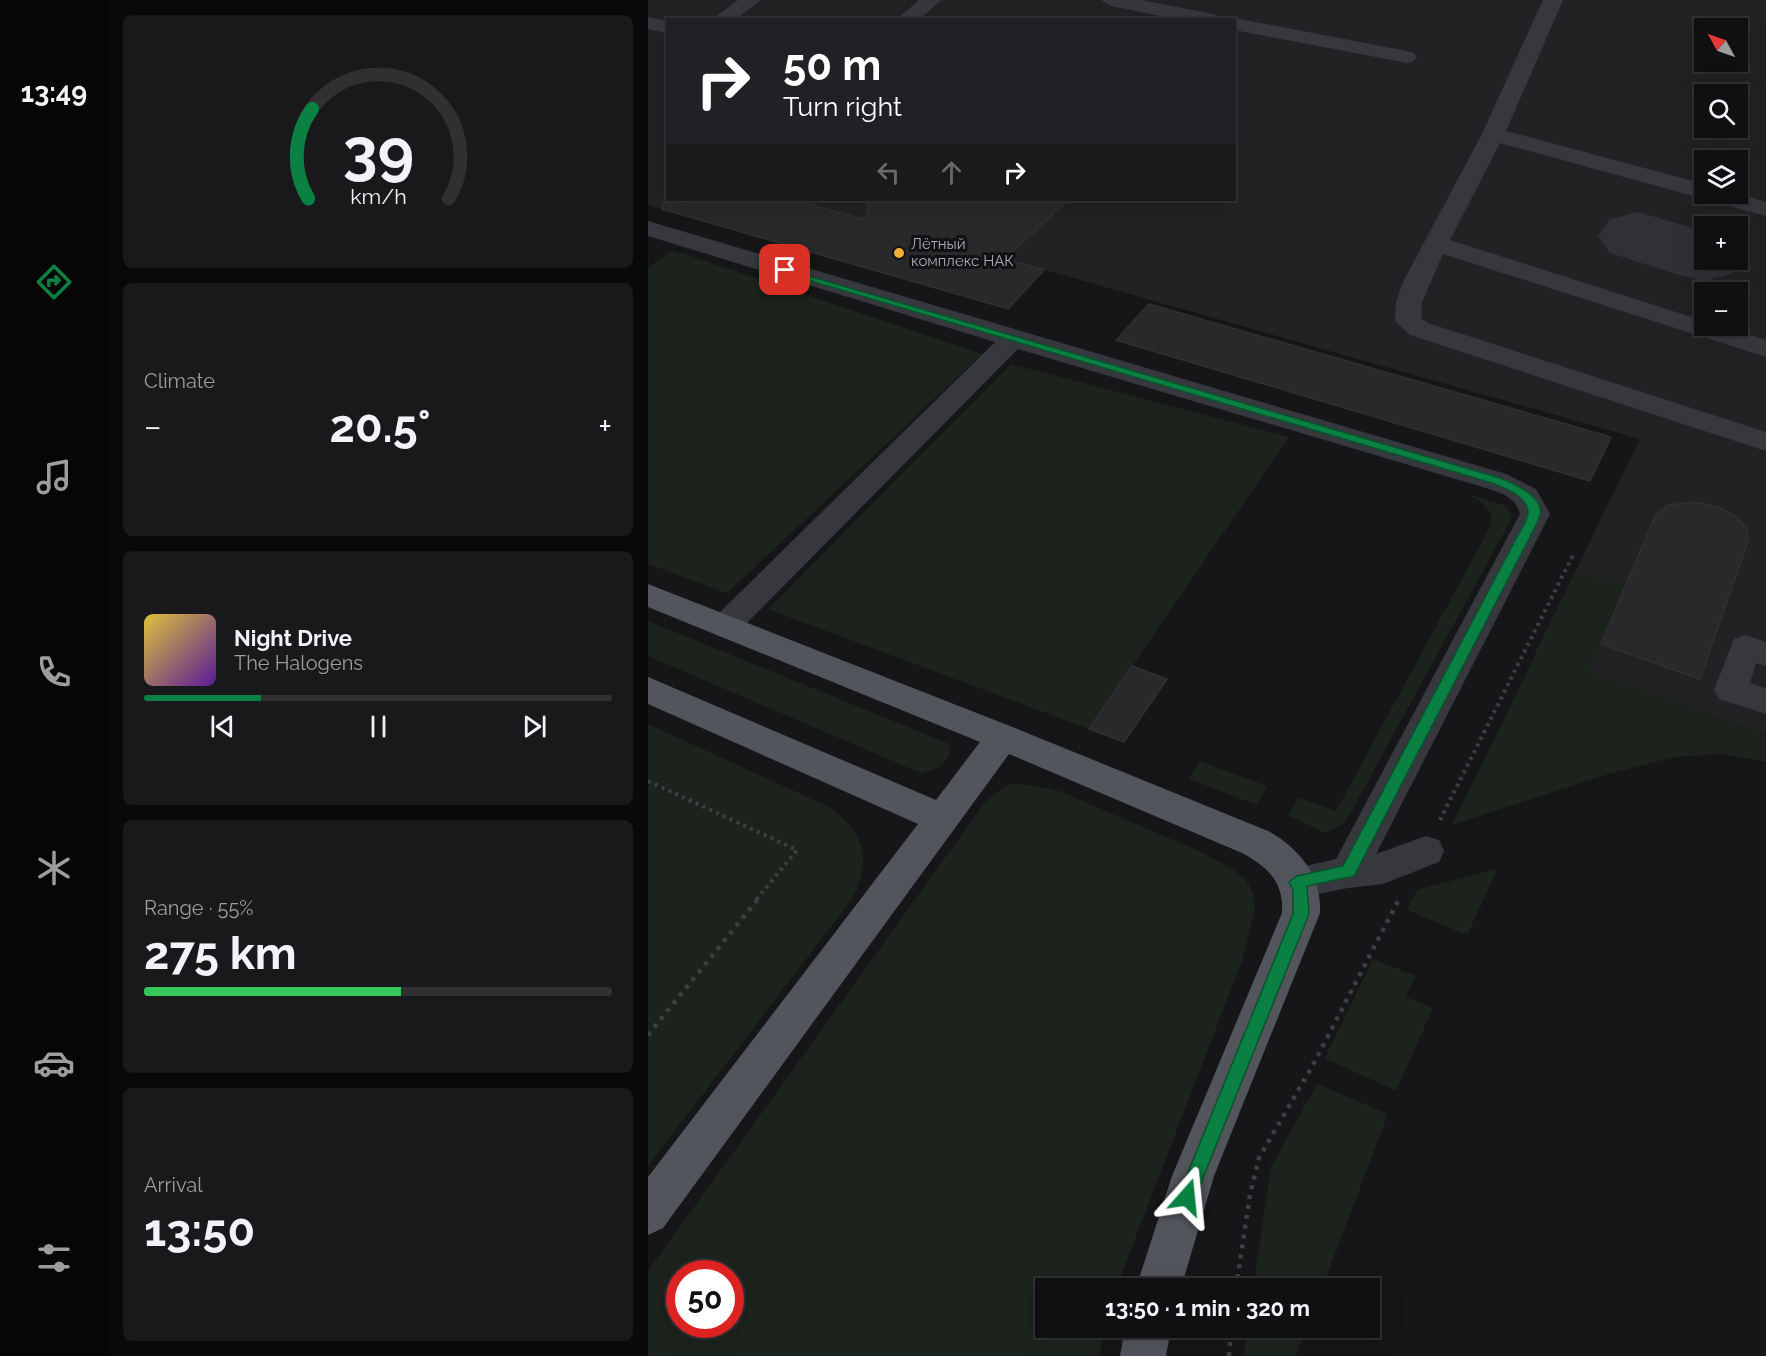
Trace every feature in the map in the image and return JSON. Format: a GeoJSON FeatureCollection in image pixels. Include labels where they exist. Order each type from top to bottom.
{"type":"FeatureCollection","features":[{"type":"Feature","properties":{"kind":"main road"},"geometry":{"type":"LineString","coordinates":[[648,595],[1003,737],[1267,848],[1285,863],[1297,882],[1302,896],[1301,914],[1193,1176],[1162,1278]]}},
{"type":"Feature","properties":{"kind":"main road"},"geometry":{"type":"LineString","coordinates":[[648,690],[941,818]]}},
{"type":"Feature","properties":{"kind":"main road"},"geometry":{"type":"LineString","coordinates":[[648,1213],[1003,737]]}},
{"type":"Feature","properties":{"kind":"main road"},"geometry":{"type":"LineString","coordinates":[[1143,1356],[1147,1338]]}},
{"type":"Feature","properties":{"kind":"lane"},"geometry":{"type":"LineString","coordinates":[[724,18],[751,0]]}},
{"type":"Feature","properties":{"kind":"lane"},"geometry":{"type":"LineString","coordinates":[[908,18],[931,0]]}},
{"type":"Feature","properties":{"kind":"lane"},"geometry":{"type":"LineString","coordinates":[[1110,0],[1203,18]]}},
{"type":"Feature","properties":{"kind":"lane"},"geometry":{"type":"LineString","coordinates":[[1499,135],[1552,0]]}},
{"type":"Feature","properties":{"kind":"lane"},"geometry":{"type":"LineString","coordinates":[[1565,0],[1445,242],[1409,302],[1407,317],[1414,327],[1766,442]]}},
{"type":"Feature","properties":{"kind":"lane"},"geometry":{"type":"LineString","coordinates":[[648,23],[666,27]]}},
{"type":"Feature","properties":{"kind":"lane"},"geometry":{"type":"LineString","coordinates":[[1236,24],[1407,57]]}},
{"type":"Feature","properties":{"kind":"lane"},"geometry":{"type":"LineString","coordinates":[[1499,135],[1694,188]]}},
{"type":"Feature","properties":{"kind":"lane"},"geometry":{"type":"LineString","coordinates":[[1748,204],[1766,209]]}},
{"type":"Feature","properties":{"kind":"lane"},"geometry":{"type":"LineString","coordinates":[[648,228],[1013,339],[1496,480],[1519,490],[1531,501],[1535,514],[1348,872]]}},
{"type":"Feature","properties":{"kind":"lane"},"geometry":{"type":"LineString","coordinates":[[1445,242],[1694,316]]}},
{"type":"Feature","properties":{"kind":"lane"},"geometry":{"type":"LineString","coordinates":[[1445,242],[1766,349]]}},
{"type":"Feature","properties":{"kind":"lane"},"geometry":{"type":"LineString","coordinates":[[1445,242],[1424,304],[1425,318],[1766,431]]}},
{"type":"Feature","properties":{"kind":"lane"},"geometry":{"type":"LineString","coordinates":[[1748,333],[1766,339]]}},
{"type":"Feature","properties":{"kind":"lane"},"geometry":{"type":"LineString","coordinates":[[725,626],[1013,339]]}},
{"type":"Feature","properties":{"kind":"lane"},"geometry":{"type":"LineString","coordinates":[[1766,654],[1745,647],[1731,690],[1766,701]]}},
{"type":"Feature","properties":{"kind":"lane"},"geometry":{"type":"LineString","coordinates":[[1297,882],[1348,872],[1383,869],[1426,851]]}},
{"type":"Feature","properties":{"kind":"path"},"geometry":{"type":"LineString","coordinates":[[1237,1278],[1250,1194],[1259,1158],[1314,1063],[1426,851],[1456,785],[1574,553]]}},
{"type":"Feature","properties":{"kind":"path"},"geometry":{"type":"LineString","coordinates":[[648,781],[797,850],[648,1035]]}},
{"type":"Feature","properties":{"kind":"path"},"geometry":{"type":"LineString","coordinates":[[1229,1356],[1230,1338]]}},
{"type":"Feature","properties":{"kind":"shaded area"},"geometry":{"type":"Polygon","coordinates":[[[648,0],[1766,0],[1766,734],[1535,654],[1640,439],[1045,270],[1008,309],[648,205],[648,0]]]}},
{"type":"Feature","properties":{"kind":"shaded area"},"geometry":{"type":"Polygon","coordinates":[[[672,250],[982,354],[727,593],[648,564],[648,268],[672,250]]]}},
{"type":"Feature","properties":{"kind":"shaded area"},"geometry":{"type":"Polygon","coordinates":[[[1011,364],[1289,437],[1089,729],[768,609],[1011,364]]]}},
{"type":"Feature","properties":{"kind":"shaded area"},"geometry":{"type":"Polygon","coordinates":[[[1467,494],[1503,505],[1513,516],[1345,823],[1326,833],[1288,815],[1299,798],[1336,811],[1490,527],[1492,514],[1481,502],[1467,494]]]}},
{"type":"Feature","properties":{"kind":"shaded area"},"geometry":{"type":"Polygon","coordinates":[[[1576,572],[1626,586],[1589,672],[1766,734],[1766,762],[1722,754],[1675,757],[1608,774],[1452,825],[1576,572]]]}},
{"type":"Feature","properties":{"kind":"shaded area"},"geometry":{"type":"Polygon","coordinates":[[[648,621],[947,743],[950,748],[949,754],[941,766],[921,773],[648,656],[648,621]]]}},
{"type":"Feature","properties":{"kind":"shaded area"},"geometry":{"type":"Polygon","coordinates":[[[648,724],[829,807],[851,827],[858,837],[863,859],[862,871],[852,899],[648,1166],[648,724]]]}},
{"type":"Feature","properties":{"kind":"shaded area"},"geometry":{"type":"Polygon","coordinates":[[[1199,761],[1267,786],[1257,805],[1189,779],[1199,761]]]}},
{"type":"Feature","properties":{"kind":"shaded area"},"geometry":{"type":"Polygon","coordinates":[[[1016,783],[1059,791],[1201,852],[1234,870],[1245,879],[1253,892],[1255,909],[1242,961],[1120,1278],[1035,1278],[1035,1338],[1103,1338],[1099,1356],[648,1356],[648,1271],[983,805],[1004,786],[1016,783]]]}},
{"type":"Feature","properties":{"kind":"shaded area"},"geometry":{"type":"Polygon","coordinates":[[[1498,868],[1467,935],[1407,910],[1417,890],[1498,868]]]}},
{"type":"Feature","properties":{"kind":"shaded area"},"geometry":{"type":"Polygon","coordinates":[[[1373,959],[1416,976],[1406,997],[1433,1008],[1396,1091],[1325,1058],[1373,959]]]}},
{"type":"Feature","properties":{"kind":"shaded area"},"geometry":{"type":"Polygon","coordinates":[[[1317,1084],[1388,1114],[1326,1278],[1254,1278],[1271,1167],[1317,1084]]]}},
{"type":"Feature","properties":{"kind":"shaded area"},"geometry":{"type":"Polygon","coordinates":[[[1246,1338],[1303,1338],[1296,1356],[1243,1356],[1246,1338]]]}},
{"type":"Feature","properties":{"kind":"building","name":"Лётный комплекс НАК"},"geometry":{"type":"Polygon","coordinates":[[[664,200],[797,201],[866,220],[869,201],[1067,201],[1005,259],[1044,270],[1008,309],[662,209],[664,200]]]}},
{"type":"Feature","properties":{"kind":"building"},"geometry":{"type":"Polygon","coordinates":[[[1149,304],[1611,437],[1590,481],[1116,340],[1149,304]]]}},
{"type":"Feature","properties":{"kind":"building"},"geometry":{"type":"Polygon","coordinates":[[[1695,502],[1718,507],[1735,516],[1747,528],[1748,534],[1748,541],[1700,679],[1601,644],[1656,514],[1669,505],[1695,502]]]}},
{"type":"Feature","properties":{"kind":"building"},"geometry":{"type":"Polygon","coordinates":[[[1132,666],[1167,679],[1124,742],[1089,729],[1132,666]]]}},
{"type":"Feature","properties":{"kind":"taxiway"},"geometry":{"type":"LineString","coordinates":[[1638,236],[1694,254]]}},
{"type":"Feature","properties":{"kind":"place","name":"Лётный комплекс НАК"},"geometry":{"type":"Point","coordinates":[899,253]}},
{"type":"Feature","properties":{"kind":"route"},"geometry":{"type":"LineString","coordinates":[[785,270],[1496,480],[1519,490],[1527,496],[1534,507],[1535,514],[1348,872],[1297,882],[1303,902],[1301,914],[1193,1176],[1187,1197]]}}]}
